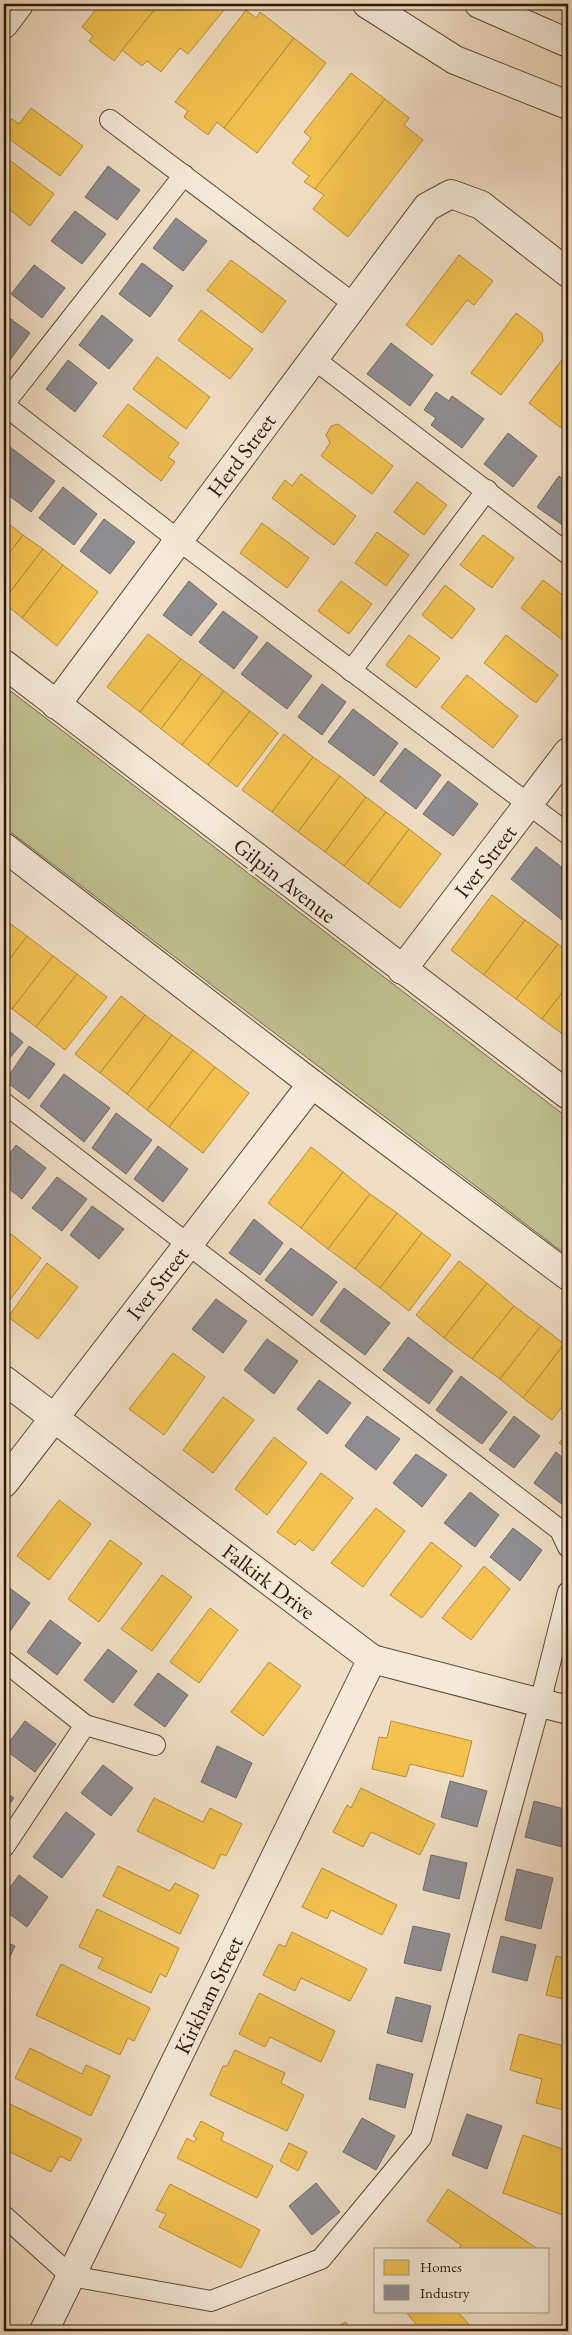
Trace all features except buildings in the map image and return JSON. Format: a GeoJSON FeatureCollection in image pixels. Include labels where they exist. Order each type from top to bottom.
{"type":"FeatureCollection","features":[{"type":"Feature","properties":{"kind":"street"},"geometry":{"type":"LineString","coordinates":[[4,24],[19,4]]}},
{"type":"Feature","properties":{"kind":"street"},"geometry":{"type":"LineString","coordinates":[[367,4],[455,60],[568,105]]}},
{"type":"Feature","properties":{"kind":"street"},"geometry":{"type":"LineString","coordinates":[[479,4],[568,43]]}},
{"type":"Feature","properties":{"kind":"street","name":"Herd Street"},"geometry":{"type":"LineString","coordinates":[[56,704],[177,539],[427,207],[451,194],[482,205],[568,272]]}},
{"type":"Feature","properties":{"kind":"street","name":"Gilpin Avenue"},"geometry":{"type":"LineString","coordinates":[[4,664],[568,1095]]}},
{"type":"Feature","properties":{"kind":"street","name":"Iver Street"},"geometry":{"type":"LineString","coordinates":[[402,970],[568,752]]}},
{"type":"Feature","properties":{"kind":"street"},"geometry":{"type":"LineString","coordinates":[[4,847],[312,1084],[568,1276]]}},
{"type":"Feature","properties":{"kind":"street","name":"Iver Street"},"geometry":{"type":"LineString","coordinates":[[4,1483],[312,1084]]}},
{"type":"Feature","properties":{"kind":"street","name":"Falkirk Drive"},"geometry":{"type":"LineString","coordinates":[[4,1380],[372,1659],[568,1710]]}},
{"type":"Feature","properties":{"kind":"street","name":"Kirkham Street"},"geometry":{"type":"LineString","coordinates":[[44,2331],[372,1659]]}},
{"type":"Feature","properties":{"kind":"lane"},"geometry":{"type":"LineString","coordinates":[[110,120],[354,304]]}},
{"type":"Feature","properties":{"kind":"lane"},"geometry":{"type":"LineString","coordinates":[[184,175],[4,405],[528,806],[568,834]]}},
{"type":"Feature","properties":{"kind":"lane"},"geometry":{"type":"LineString","coordinates":[[314,359],[568,554]]}},
{"type":"Feature","properties":{"kind":"lane"},"geometry":{"type":"LineString","coordinates":[[352,671],[487,490]]}},
{"type":"Feature","properties":{"kind":"lane"},"geometry":{"type":"LineString","coordinates":[[4,1103],[560,1530],[568,1547]]}},
{"type":"Feature","properties":{"kind":"lane"},"geometry":{"type":"LineString","coordinates":[[4,2216],[72,2276],[212,2301],[321,2259],[421,2138],[540,1703],[568,1592]]}},
{"type":"Feature","properties":{"kind":"lane"},"geometry":{"type":"LineString","coordinates":[[4,1662],[85,1725],[155,1745]]}},
{"type":"Feature","properties":{"kind":"lane"},"geometry":{"type":"LineString","coordinates":[[4,1847],[85,1725]]}},
{"type":"Feature","properties":{"kind":"green space"},"geometry":{"type":"Polygon","coordinates":[[[4,686],[568,1118],[568,1252],[561,1251],[4,827],[4,686]]]}}]}
